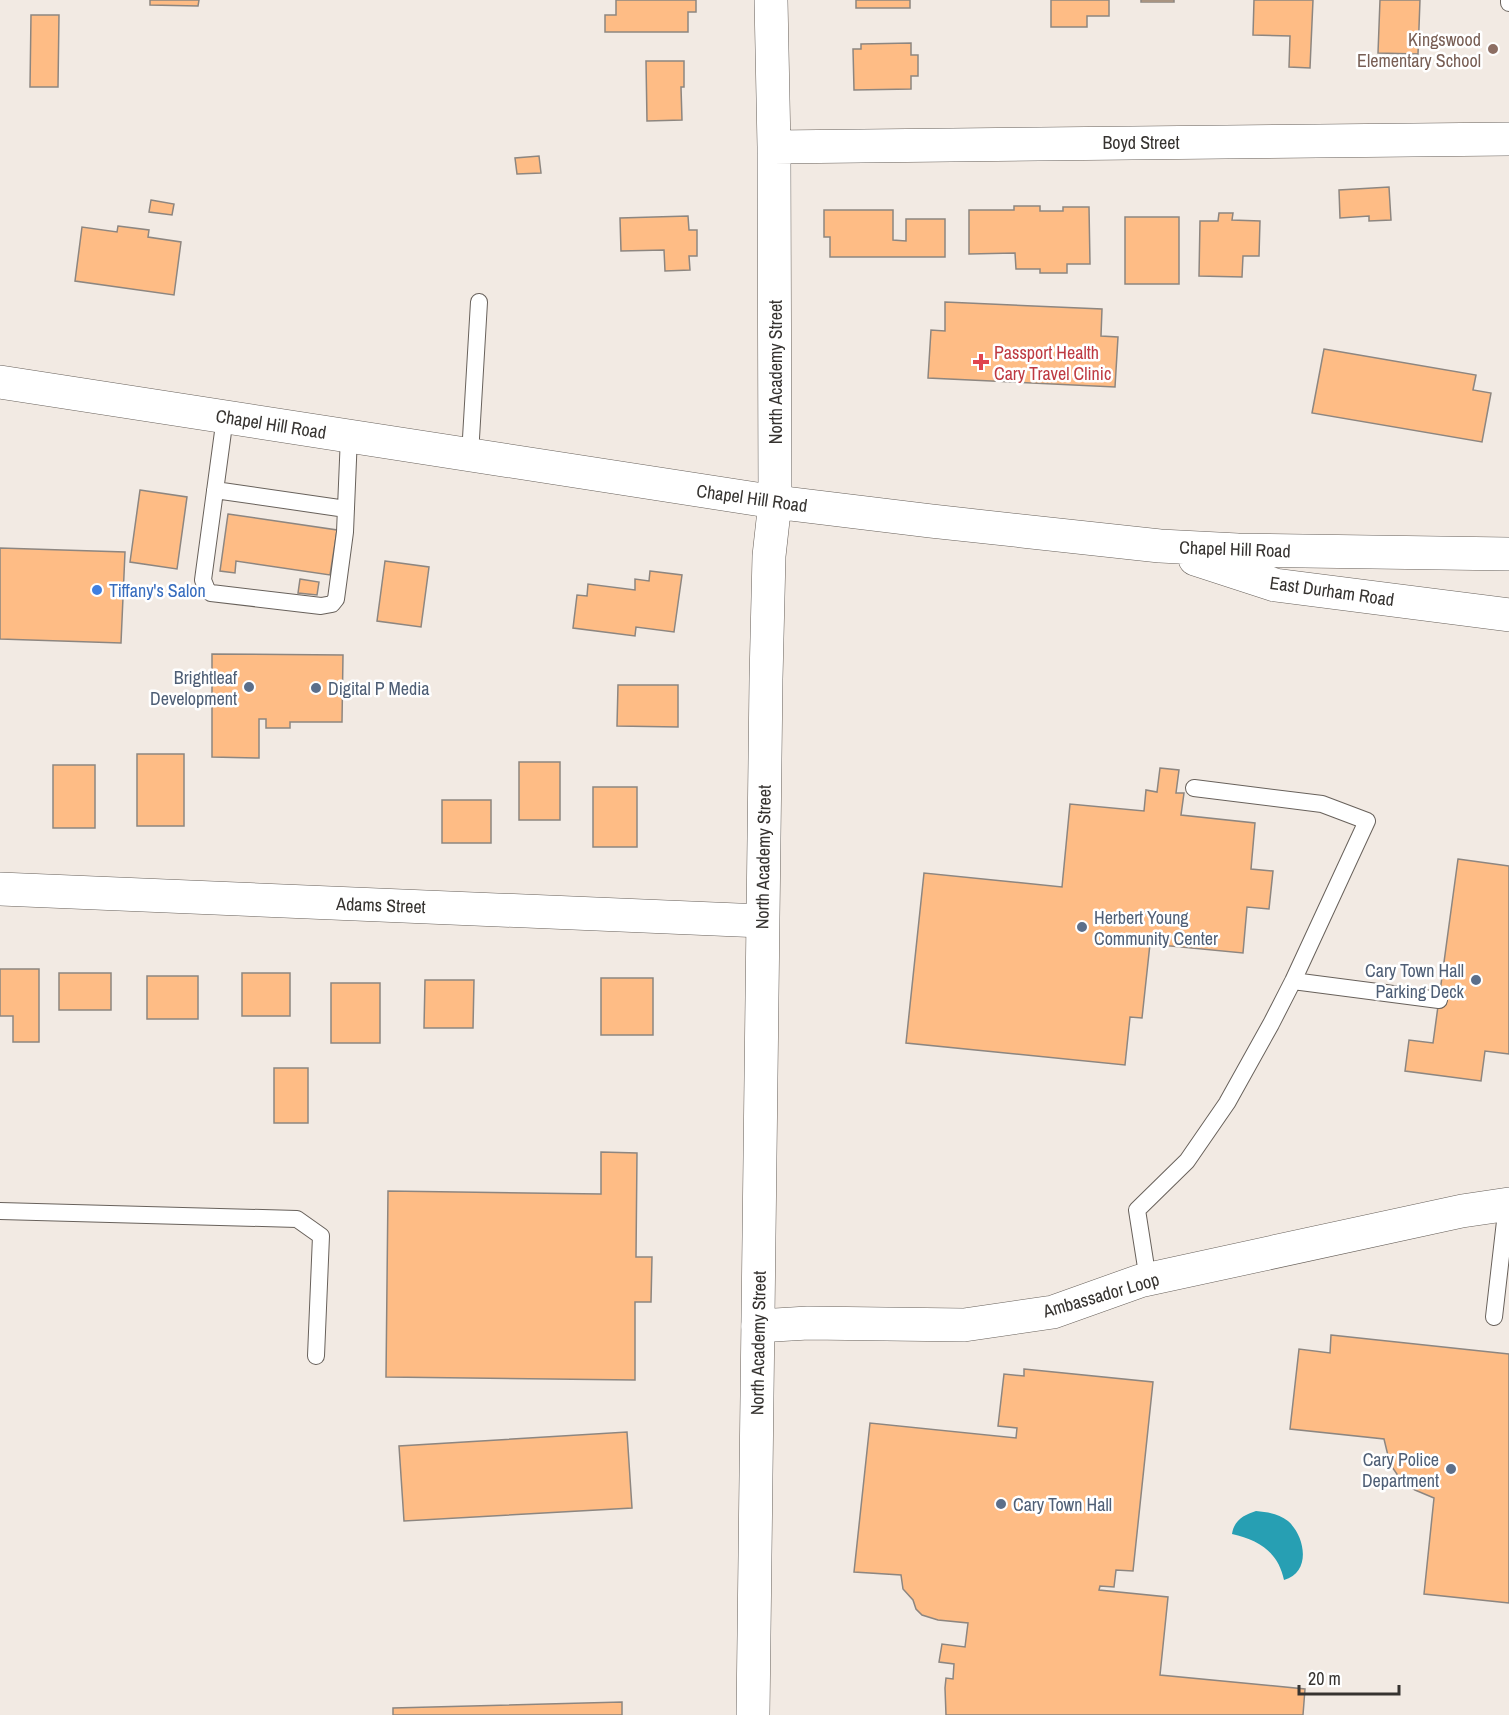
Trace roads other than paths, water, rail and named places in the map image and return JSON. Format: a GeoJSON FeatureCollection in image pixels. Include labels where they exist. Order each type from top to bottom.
{"type":"FeatureCollection","features":[{"type":"Feature","properties":{"kind":"street","name":"North Academy Street"},"geometry":{"type":"LineString","coordinates":[[753,1715],[767,591],[775,502],[774,147],[771,0]]}},
{"type":"Feature","properties":{"kind":"street","name":"Boyd Street"},"geometry":{"type":"LineString","coordinates":[[774,147],[1509,139]]}},
{"type":"Feature","properties":{"kind":"street","name":"Chapel Hill Road"},"geometry":{"type":"LineString","coordinates":[[0,382],[775,502],[1160,546],[1238,550],[1509,554]]}},
{"type":"Feature","properties":{"kind":"street","name":"East Durham Road"},"geometry":{"type":"LineString","coordinates":[[1160,546],[1275,585],[1509,615]]}},
{"type":"Feature","properties":{"kind":"street","name":"Adams Street"},"geometry":{"type":"LineString","coordinates":[[0,889],[762,921]]}},
{"type":"Feature","properties":{"kind":"street","name":"Ambassador Loop"},"geometry":{"type":"LineString","coordinates":[[758,1326],[808,1323],[964,1324],[1053,1312],[1148,1280],[1461,1211],[1508,1204]]}},
{"type":"Feature","properties":{"kind":"lane"},"geometry":{"type":"LineString","coordinates":[[470,455],[479,302]]}},
{"type":"Feature","properties":{"kind":"lane"},"geometry":{"type":"LineString","coordinates":[[225,417],[203,580],[207,590],[215,594],[321,606],[332,603],[337,593],[345,532],[350,436]]}},
{"type":"Feature","properties":{"kind":"lane"},"geometry":{"type":"LineString","coordinates":[[215,490],[346,509]]}},
{"type":"Feature","properties":{"kind":"lane"},"geometry":{"type":"LineString","coordinates":[[1148,1280],[1137,1210],[1187,1161],[1227,1103],[1293,981],[1367,822],[1322,804],[1194,788]]}},
{"type":"Feature","properties":{"kind":"lane"},"geometry":{"type":"LineString","coordinates":[[1293,981],[1439,1000]]}},
{"type":"Feature","properties":{"kind":"lane"},"geometry":{"type":"LineString","coordinates":[[1494,1317],[1508,1204]]}},
{"type":"Feature","properties":{"kind":"lane"},"geometry":{"type":"LineString","coordinates":[[0,1211],[297,1219],[321,1236],[316,1356]]}},
{"type":"Feature","properties":{"kind":"water"},"geometry":{"type":"Polygon","coordinates":[[[1256,1511],[1285,1519],[1298,1535],[1302,1544],[1302,1562],[1299,1570],[1293,1576],[1284,1580],[1277,1561],[1266,1548],[1232,1534],[1240,1519],[1256,1511]]]}},
{"type":"Feature","properties":{"kind":"place","name":"Kingswood Elementary School"},"geometry":{"type":"Point","coordinates":[1493,49]}},
{"type":"Feature","properties":{"kind":"place","name":"Passport Health Cary Travel Clinic"},"geometry":{"type":"Point","coordinates":[981,362]}},
{"type":"Feature","properties":{"kind":"place","name":"Tiffany's Salon"},"geometry":{"type":"Point","coordinates":[97,590]}},
{"type":"Feature","properties":{"kind":"place","name":"Brightleaf Development"},"geometry":{"type":"Point","coordinates":[249,687]}},
{"type":"Feature","properties":{"kind":"place","name":"Digital P Media"},"geometry":{"type":"Point","coordinates":[316,688]}},
{"type":"Feature","properties":{"kind":"place","name":"Herbert Young Community Center"},"geometry":{"type":"Point","coordinates":[1082,927]}},
{"type":"Feature","properties":{"kind":"place","name":"Cary Town Hall Parking Deck"},"geometry":{"type":"Point","coordinates":[1476,980]}},
{"type":"Feature","properties":{"kind":"place","name":"Cary Police Department"},"geometry":{"type":"Point","coordinates":[1451,1469]}},
{"type":"Feature","properties":{"kind":"place","name":"Cary Town Hall"},"geometry":{"type":"Point","coordinates":[1001,1504]}}]}
